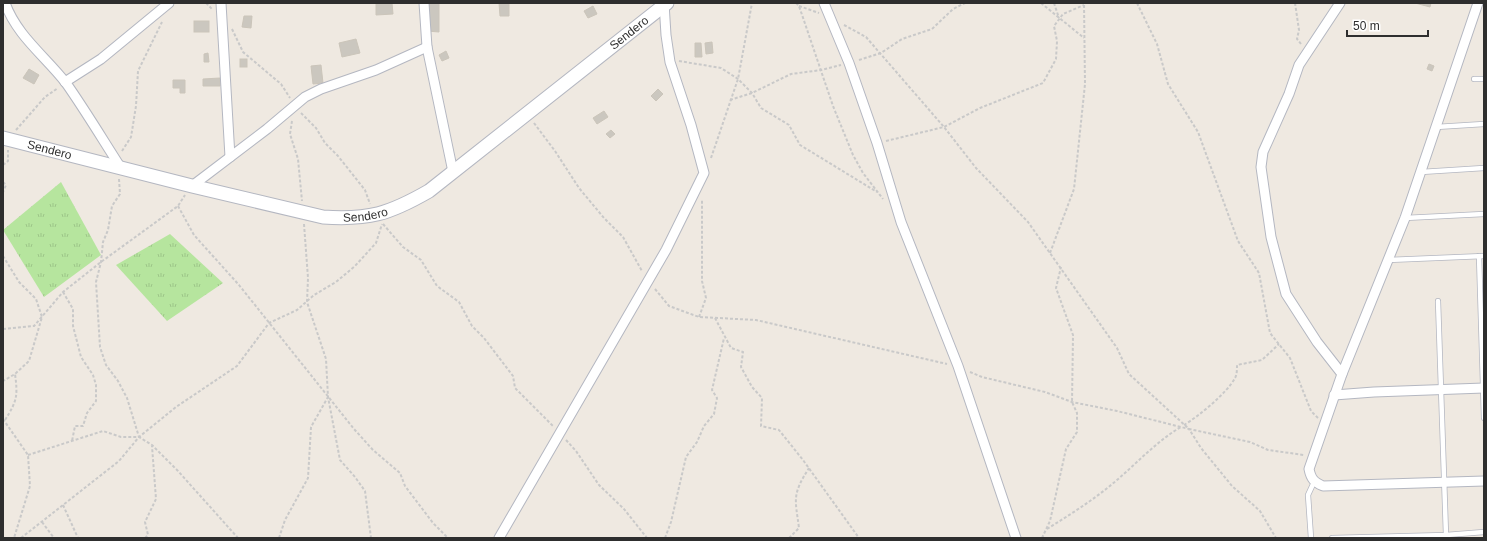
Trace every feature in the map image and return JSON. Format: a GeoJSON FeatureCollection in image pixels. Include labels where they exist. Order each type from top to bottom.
{"type":"FeatureCollection","features":[{"type":"Feature","properties":{"kind":"main road","name":"Sendero"},"geometry":{"type":"LineString","coordinates":[[5,138],[118,164],[192,186],[302,213],[323,217],[379,220],[429,191],[665,4]]}},
{"type":"Feature","properties":{"kind":"street"},"geometry":{"type":"LineString","coordinates":[[5,3],[10,17],[65,82],[118,164]]}},
{"type":"Feature","properties":{"kind":"street"},"geometry":{"type":"LineString","coordinates":[[65,82],[102,59],[169,3]]}},
{"type":"Feature","properties":{"kind":"street"},"geometry":{"type":"LineString","coordinates":[[221,3],[230,156]]}},
{"type":"Feature","properties":{"kind":"street"},"geometry":{"type":"LineString","coordinates":[[424,3],[427,47],[453,172]]}},
{"type":"Feature","properties":{"kind":"street"},"geometry":{"type":"LineString","coordinates":[[824,3],[849,63],[877,143],[901,222],[958,366],[1016,538]]}},
{"type":"Feature","properties":{"kind":"street"},"geometry":{"type":"LineString","coordinates":[[1340,3],[1324,30],[1299,65],[1289,94],[1263,152],[1261,167],[1271,236],[1286,294],[1317,342],[1342,374]]}},
{"type":"Feature","properties":{"kind":"street"},"geometry":{"type":"LineString","coordinates":[[1478,3],[1405,218],[1342,374],[1309,469],[1310,476],[1314,482],[1323,486],[1484,481]]}},
{"type":"Feature","properties":{"kind":"street"},"geometry":{"type":"LineString","coordinates":[[499,538],[666,250],[704,173],[691,125],[670,62],[666,35],[665,4]]}},
{"type":"Feature","properties":{"kind":"street"},"geometry":{"type":"LineString","coordinates":[[192,186],[267,129],[294,105],[322,89],[376,70],[427,47]]}},
{"type":"Feature","properties":{"kind":"street"},"geometry":{"type":"LineString","coordinates":[[1334,395],[1484,388]]}},
{"type":"Feature","properties":{"kind":"lane"},"geometry":{"type":"LineString","coordinates":[[1474,79],[1484,79]]}},
{"type":"Feature","properties":{"kind":"lane"},"geometry":{"type":"LineString","coordinates":[[1436,127],[1484,124]]}},
{"type":"Feature","properties":{"kind":"lane"},"geometry":{"type":"LineString","coordinates":[[1420,172],[1484,168]]}},
{"type":"Feature","properties":{"kind":"lane"},"geometry":{"type":"LineString","coordinates":[[1405,218],[1484,214]]}},
{"type":"Feature","properties":{"kind":"lane"},"geometry":{"type":"LineString","coordinates":[[1388,260],[1481,256],[1484,418]]}},
{"type":"Feature","properties":{"kind":"lane"},"geometry":{"type":"LineString","coordinates":[[1438,301],[1446,535]]}},
{"type":"Feature","properties":{"kind":"lane"},"geometry":{"type":"LineString","coordinates":[[1311,538],[1308,495],[1314,482]]}},
{"type":"Feature","properties":{"kind":"lane"},"geometry":{"type":"LineString","coordinates":[[1332,538],[1446,535],[1484,532]]}},
{"type":"Feature","properties":{"kind":"path"},"geometry":{"type":"LineString","coordinates":[[139,437],[127,398],[118,381],[106,365],[100,347],[96,282],[101,262],[103,242],[108,230],[112,206],[120,194],[118,164],[131,137],[136,106],[138,71],[151,48],[169,3]]}},
{"type":"Feature","properties":{"kind":"path"},"geometry":{"type":"LineString","coordinates":[[206,3],[234,31],[243,52],[281,84],[294,105],[316,128],[325,143],[338,156],[365,190],[379,220],[404,247],[421,260],[438,286],[459,302],[472,326],[484,338],[513,376],[515,388],[541,412],[576,450],[599,485],[624,509],[647,538]]}},
{"type":"Feature","properties":{"kind":"path"},"geometry":{"type":"LineString","coordinates":[[704,173],[738,79],[752,3]]}},
{"type":"Feature","properties":{"kind":"path"},"geometry":{"type":"LineString","coordinates":[[796,3],[799,6],[830,18],[866,37],[944,127],[976,168],[1028,222],[1117,348],[1129,374],[1189,429],[1201,448],[1232,486],[1260,511],[1276,538]]}},
{"type":"Feature","properties":{"kind":"path"},"geometry":{"type":"LineString","coordinates":[[1041,3],[1084,38]]}},
{"type":"Feature","properties":{"kind":"path"},"geometry":{"type":"LineString","coordinates":[[1054,3],[1059,19]]}},
{"type":"Feature","properties":{"kind":"path"},"geometry":{"type":"LineString","coordinates":[[1137,3],[1157,44],[1168,84],[1198,132],[1238,241],[1259,273],[1270,333],[1290,358],[1311,411],[1324,425]]}},
{"type":"Feature","properties":{"kind":"path"},"geometry":{"type":"LineString","coordinates":[[1295,3],[1299,30],[1297,39],[1307,52]]}},
{"type":"Feature","properties":{"kind":"path"},"geometry":{"type":"LineString","coordinates":[[877,143],[944,127],[980,108],[1043,83],[1056,59],[1057,41],[1054,26],[1064,14],[1084,4],[1085,84],[1074,189],[1050,253]]}},
{"type":"Feature","properties":{"kind":"path"},"geometry":{"type":"LineString","coordinates":[[799,6],[833,106],[853,155],[863,173],[887,204]]}},
{"type":"Feature","properties":{"kind":"path"},"geometry":{"type":"LineString","coordinates":[[670,62],[681,61],[721,68],[738,79],[752,94],[761,108],[789,125],[800,145],[877,192]]}},
{"type":"Feature","properties":{"kind":"path"},"geometry":{"type":"LineString","coordinates":[[3,165],[8,161],[5,138],[45,97],[65,82]]}},
{"type":"Feature","properties":{"kind":"path"},"geometry":{"type":"LineString","coordinates":[[294,105],[290,134],[298,159],[302,213],[306,235],[308,278],[306,302],[326,359],[328,397],[340,460],[365,491],[371,538]]}},
{"type":"Feature","properties":{"kind":"path"},"geometry":{"type":"LineString","coordinates":[[527,114],[555,151],[579,188],[604,218],[623,237],[648,281],[669,306],[699,317],[756,320],[958,366],[982,377],[1045,392],[1072,402],[1117,410],[1189,429],[1250,442],[1268,450],[1312,457]]}},
{"type":"Feature","properties":{"kind":"path"},"geometry":{"type":"LineString","coordinates":[[3,182],[6,185],[3,192]]}},
{"type":"Feature","properties":{"kind":"path"},"geometry":{"type":"LineString","coordinates":[[3,329],[28,328],[34,326],[63,292],[101,262],[178,206],[192,186]]}},
{"type":"Feature","properties":{"kind":"path"},"geometry":{"type":"LineString","coordinates":[[699,317],[706,298],[702,281],[702,197]]}},
{"type":"Feature","properties":{"kind":"path"},"geometry":{"type":"LineString","coordinates":[[178,206],[194,235],[239,285],[372,450],[400,473],[405,486],[433,523],[448,538]]}},
{"type":"Feature","properties":{"kind":"path"},"geometry":{"type":"LineString","coordinates":[[21,538],[119,461],[139,437],[176,407],[237,366],[269,323],[297,310],[314,295],[336,282],[355,266],[376,243],[379,220]]}},
{"type":"Feature","properties":{"kind":"path"},"geometry":{"type":"LineString","coordinates":[[3,256],[19,282],[36,299],[42,317],[29,361],[3,381]]}},
{"type":"Feature","properties":{"kind":"path"},"geometry":{"type":"LineString","coordinates":[[1042,538],[1047,529],[1061,476],[1066,449],[1077,432],[1077,413],[1072,402],[1073,336],[1056,288],[1061,267]]}},
{"type":"Feature","properties":{"kind":"path"},"geometry":{"type":"LineString","coordinates":[[63,292],[73,309],[73,326],[81,357],[92,375],[96,386],[96,400],[87,413],[83,426],[75,426],[72,441]]}},
{"type":"Feature","properties":{"kind":"path"},"geometry":{"type":"LineString","coordinates":[[715,318],[731,348],[743,352],[740,368],[752,387],[762,398],[761,426],[779,430],[860,538]]}},
{"type":"Feature","properties":{"kind":"path"},"geometry":{"type":"LineString","coordinates":[[665,538],[671,522],[686,457],[697,442],[704,426],[714,414],[717,398],[712,390],[724,336]]}},
{"type":"Feature","properties":{"kind":"path"},"geometry":{"type":"LineString","coordinates":[[1047,529],[1086,505],[1117,481],[1166,436],[1203,412],[1235,378],[1237,366],[1262,360],[1278,344]]}},
{"type":"Feature","properties":{"kind":"path"},"geometry":{"type":"LineString","coordinates":[[14,374],[16,386],[15,403],[4,419],[28,455],[30,486],[14,538]]}},
{"type":"Feature","properties":{"kind":"path"},"geometry":{"type":"LineString","coordinates":[[279,538],[285,520],[308,478],[311,427],[328,397]]}},
{"type":"Feature","properties":{"kind":"path"},"geometry":{"type":"LineString","coordinates":[[28,455],[103,431],[121,437],[139,437],[152,445],[205,500],[238,538]]}},
{"type":"Feature","properties":{"kind":"path"},"geometry":{"type":"LineString","coordinates":[[145,538],[148,535],[146,522],[156,499],[152,445]]}},
{"type":"Feature","properties":{"kind":"path"},"geometry":{"type":"LineString","coordinates":[[789,538],[799,528],[795,495],[799,483],[809,468]]}},
{"type":"Feature","properties":{"kind":"path"},"geometry":{"type":"LineString","coordinates":[[64,505],[78,538]]}},
{"type":"Feature","properties":{"kind":"path"},"geometry":{"type":"LineString","coordinates":[[42,522],[54,538]]}},
{"type":"Feature","properties":{"kind":"green space"},"geometry":{"type":"Polygon","coordinates":[[[61,182],[101,255],[44,297],[3,230],[61,182]]]}},
{"type":"Feature","properties":{"kind":"green space"},"geometry":{"type":"Polygon","coordinates":[[[170,234],[223,283],[167,321],[116,265],[170,234]]]}},
{"type":"Feature","properties":{"kind":"building"},"geometry":{"type":"Polygon","coordinates":[[[376,3],[392,3],[393,14],[376,15],[376,3]]]}},
{"type":"Feature","properties":{"kind":"building"},"geometry":{"type":"Polygon","coordinates":[[[427,3],[439,3],[439,32],[427,31],[427,3]]]}},
{"type":"Feature","properties":{"kind":"building"},"geometry":{"type":"Polygon","coordinates":[[[499,3],[509,3],[509,16],[500,16],[499,3]]]}},
{"type":"Feature","properties":{"kind":"building"},"geometry":{"type":"Polygon","coordinates":[[[1415,3],[1431,3],[1430,7],[1415,3]]]}},
{"type":"Feature","properties":{"kind":"building"},"geometry":{"type":"Polygon","coordinates":[[[593,6],[597,14],[588,18],[584,11],[593,6]]]}},
{"type":"Feature","properties":{"kind":"building"},"geometry":{"type":"Polygon","coordinates":[[[244,16],[252,16],[251,28],[242,27],[244,16]]]}},
{"type":"Feature","properties":{"kind":"building"},"geometry":{"type":"Polygon","coordinates":[[[194,21],[209,21],[209,32],[194,32],[194,21]]]}},
{"type":"Feature","properties":{"kind":"building"},"geometry":{"type":"Polygon","coordinates":[[[356,39],[360,53],[342,57],[339,43],[356,39]]]}},
{"type":"Feature","properties":{"kind":"building"},"geometry":{"type":"Polygon","coordinates":[[[712,42],[713,53],[706,54],[705,43],[712,42]]]}},
{"type":"Feature","properties":{"kind":"building"},"geometry":{"type":"Polygon","coordinates":[[[695,43],[701,43],[702,57],[695,57],[695,43]]]}},
{"type":"Feature","properties":{"kind":"building"},"geometry":{"type":"Polygon","coordinates":[[[446,51],[449,58],[442,61],[439,55],[446,51]]]}},
{"type":"Feature","properties":{"kind":"building"},"geometry":{"type":"Polygon","coordinates":[[[208,53],[209,62],[204,62],[204,54],[208,53]]]}},
{"type":"Feature","properties":{"kind":"building"},"geometry":{"type":"Polygon","coordinates":[[[240,59],[247,59],[247,67],[240,67],[240,59]]]}},
{"type":"Feature","properties":{"kind":"building"},"geometry":{"type":"Polygon","coordinates":[[[1429,64],[1434,66],[1432,71],[1427,69],[1429,64]]]}},
{"type":"Feature","properties":{"kind":"building"},"geometry":{"type":"Polygon","coordinates":[[[321,65],[323,83],[313,84],[311,66],[321,65]]]}},
{"type":"Feature","properties":{"kind":"building"},"geometry":{"type":"Polygon","coordinates":[[[29,69],[39,75],[34,84],[23,78],[29,69]]]}},
{"type":"Feature","properties":{"kind":"building"},"geometry":{"type":"Polygon","coordinates":[[[220,78],[220,86],[203,86],[203,79],[220,78]]]}},
{"type":"Feature","properties":{"kind":"building"},"geometry":{"type":"Polygon","coordinates":[[[173,80],[185,80],[185,93],[180,93],[180,88],[173,88],[173,80]]]}},
{"type":"Feature","properties":{"kind":"building"},"geometry":{"type":"Polygon","coordinates":[[[658,89],[663,94],[656,101],[651,96],[658,89]]]}},
{"type":"Feature","properties":{"kind":"building"},"geometry":{"type":"Polygon","coordinates":[[[604,111],[608,117],[597,124],[593,118],[604,111]]]}},
{"type":"Feature","properties":{"kind":"building"},"geometry":{"type":"Polygon","coordinates":[[[611,130],[615,134],[610,138],[606,134],[611,130]]]}}]}
